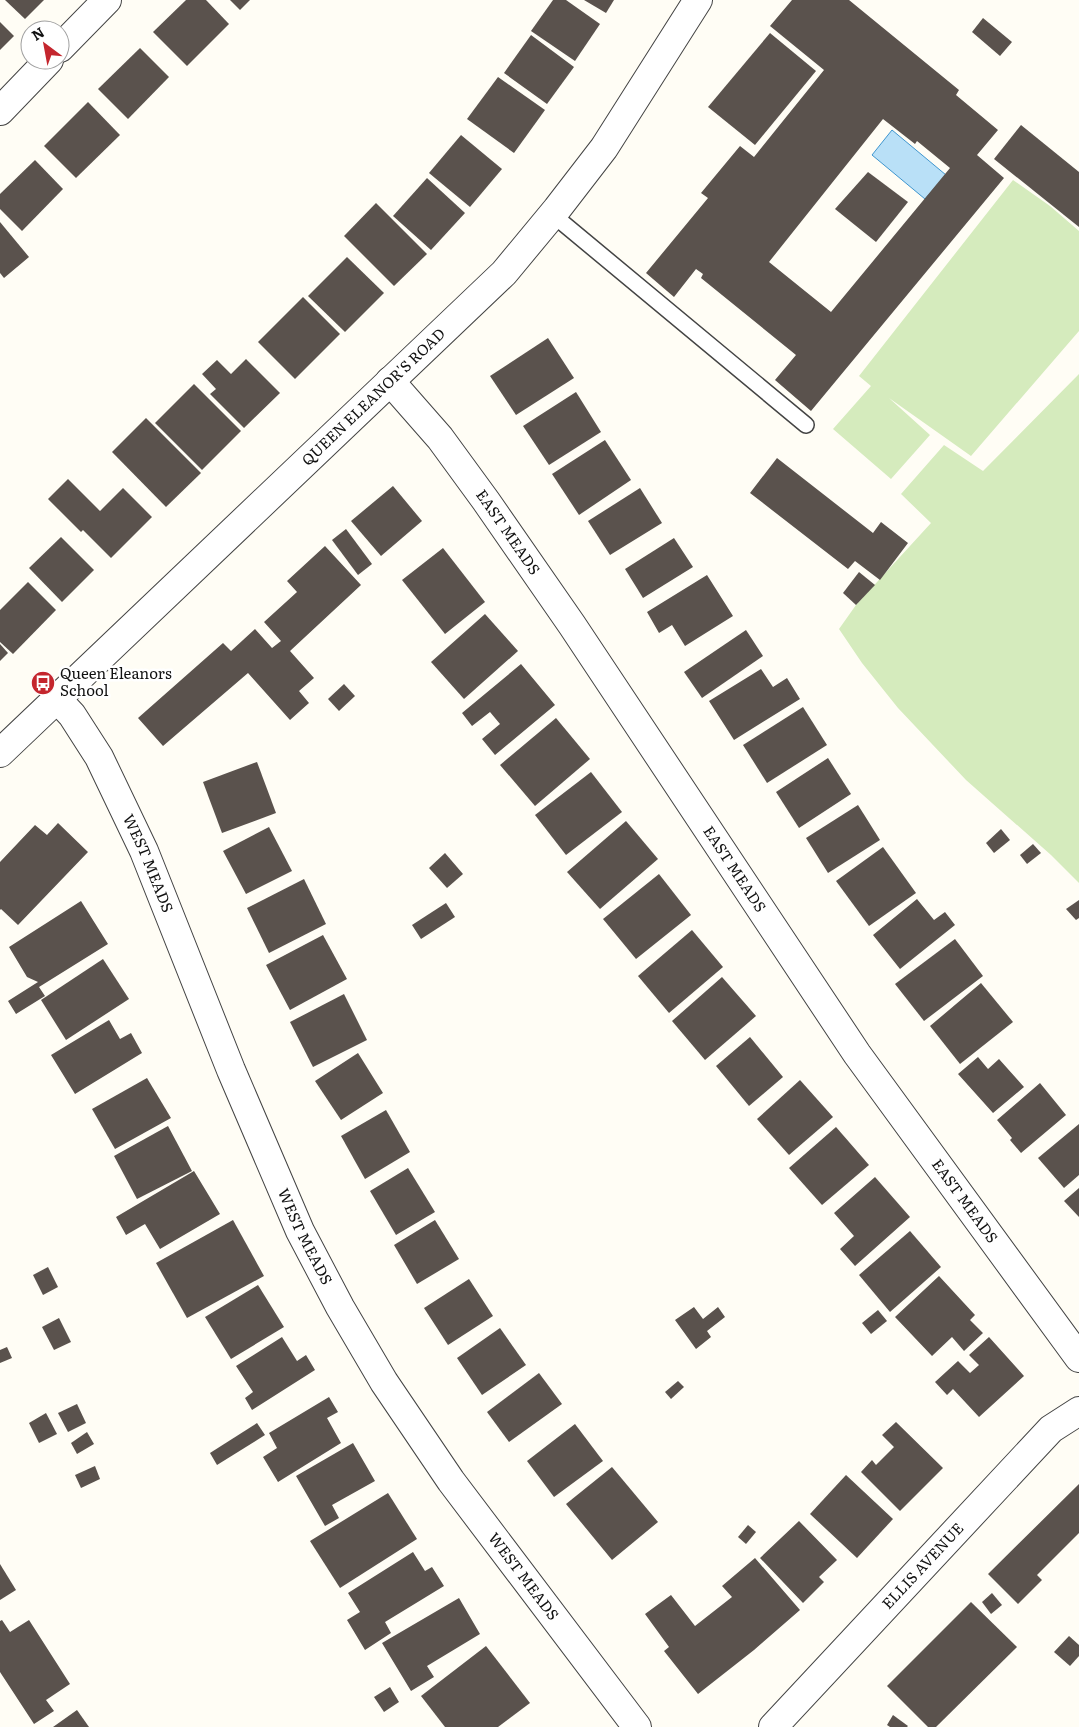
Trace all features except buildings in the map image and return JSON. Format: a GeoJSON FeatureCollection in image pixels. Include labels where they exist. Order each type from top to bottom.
{"type":"FeatureCollection","features":[{"type":"Feature","properties":{"kind":"street"},"geometry":{"type":"LineString","coordinates":[[70,38],[107,0]]}},
{"type":"Feature","properties":{"kind":"street","name":"QUEEN ELEANOR'S ROAD"},"geometry":{"type":"LineString","coordinates":[[0,753],[504,273],[604,148],[698,0]]}},
{"type":"Feature","properties":{"kind":"street"},"geometry":{"type":"LineString","coordinates":[[0,110],[39,70]]}},
{"type":"Feature","properties":{"kind":"street","name":"EAST MEADS"},"geometry":{"type":"LineString","coordinates":[[390,381],[440,438],[486,501],[572,626],[857,1054],[1079,1358]]}},
{"type":"Feature","properties":{"kind":"street","name":"WEST MEADS"},"geometry":{"type":"LineString","coordinates":[[57,698],[72,714],[100,757],[144,851],[231,1070],[300,1231],[340,1307],[384,1382],[451,1481],[637,1727]]}},
{"type":"Feature","properties":{"kind":"street","name":"ELLIS AVENUE"},"geometry":{"type":"LineString","coordinates":[[773,1727],[1051,1429],[1079,1411]]}},
{"type":"Feature","properties":{"kind":"lane"},"geometry":{"type":"LineString","coordinates":[[552,214],[806,425]]}},
{"type":"Feature","properties":{"kind":"green space"},"geometry":{"type":"Polygon","coordinates":[[[1013,180],[1050,206],[1079,231],[1079,331],[971,456],[889,398],[930,435],[891,479],[833,429],[871,386],[859,376],[1013,180]]]}},
{"type":"Feature","properties":{"kind":"green space"},"geometry":{"type":"Polygon","coordinates":[[[1079,374],[1079,883],[1051,855],[966,780],[898,708],[862,663],[839,629],[856,605],[931,523],[901,494],[944,445],[983,471],[1079,374]]]}},
{"type":"Feature","properties":{"kind":"water"},"geometry":{"type":"Polygon","coordinates":[[[892,130],[946,175],[925,199],[872,155],[892,130]]]}},
{"type":"Feature","properties":{"kind":"place","name":"Queen Eleanors School"},"geometry":{"type":"Point","coordinates":[43,683]}}]}
